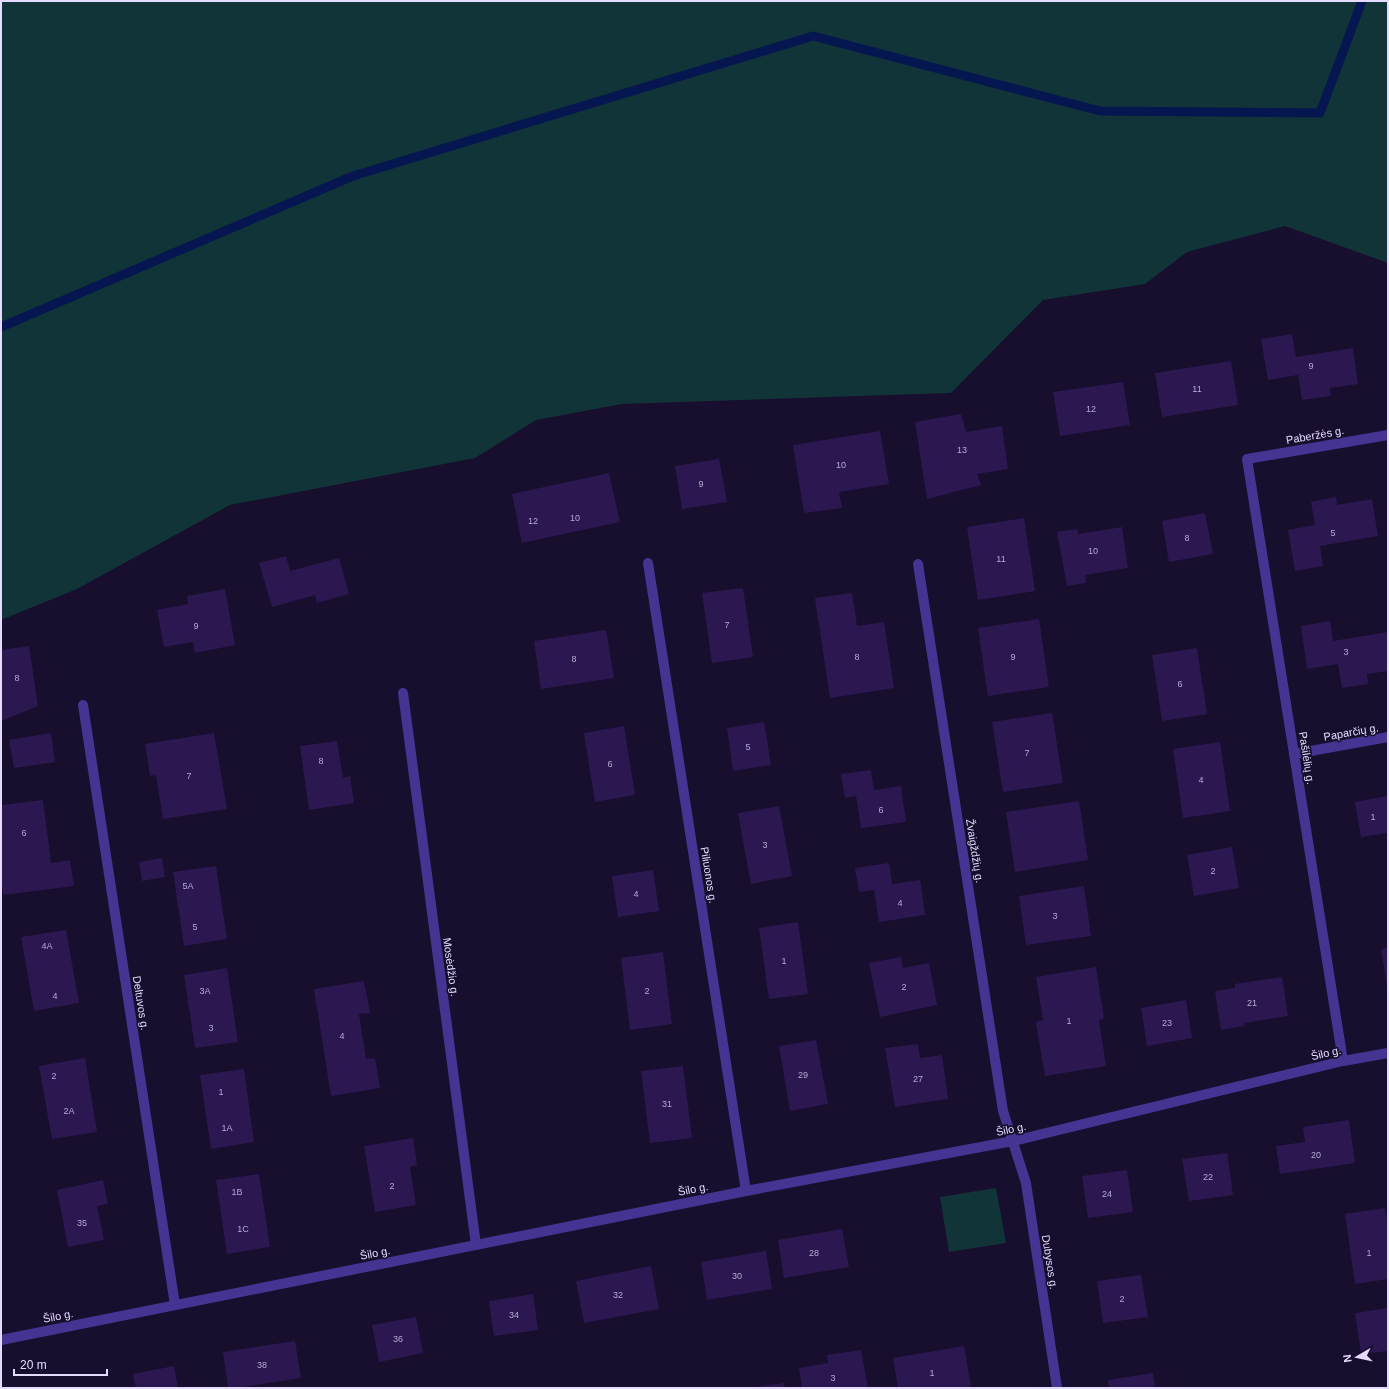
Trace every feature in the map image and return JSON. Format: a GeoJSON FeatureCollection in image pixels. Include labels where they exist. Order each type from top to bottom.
{"type":"FeatureCollection","features":[{"type":"Feature","properties":{"kind":"street","name":"Paberžės g."},"geometry":{"type":"LineString","coordinates":[[1247,459],[1388,435]]}},
{"type":"Feature","properties":{"kind":"street","name":"Pašilėlių g."},"geometry":{"type":"LineString","coordinates":[[1247,459],[1343,1061]]}},
{"type":"Feature","properties":{"kind":"street","name":"Piliuonos g."},"geometry":{"type":"LineString","coordinates":[[648,563],[746,1191]]}},
{"type":"Feature","properties":{"kind":"street","name":"Žvaigždžių g."},"geometry":{"type":"LineString","coordinates":[[918,564],[1003,1111],[1013,1141]]}},
{"type":"Feature","properties":{"kind":"street","name":"Mosėdžio g."},"geometry":{"type":"LineString","coordinates":[[403,694],[476,1245]]}},
{"type":"Feature","properties":{"kind":"street","name":"Deltuvos g."},"geometry":{"type":"LineString","coordinates":[[83,705],[175,1305]]}},
{"type":"Feature","properties":{"kind":"street","name":"Paparčių g."},"geometry":{"type":"LineString","coordinates":[[1294,754],[1388,737]]}},
{"type":"Feature","properties":{"kind":"street","name":"Šilo g."},"geometry":{"type":"LineString","coordinates":[[1,1340],[746,1191],[1013,1141],[1343,1061],[1388,1053]]}},
{"type":"Feature","properties":{"kind":"street","name":"Dubysos g."},"geometry":{"type":"LineString","coordinates":[[1013,1141],[1026,1183],[1057,1388]]}},
{"type":"Feature","properties":{"kind":"green space"},"geometry":{"type":"Polygon","coordinates":[[[1,1],[1388,1],[1388,263],[1285,226],[1187,252],[1145,284],[1043,300],[951,393],[622,404],[536,420],[475,458],[230,505],[77,589],[1,620],[1,1]]]}},
{"type":"Feature","properties":{"kind":"green space"},"geometry":{"type":"Polygon","coordinates":[[[996,1188],[1006,1243],[949,1252],[940,1197],[996,1188]]]}},
{"type":"Feature","properties":{"kind":"building"},"geometry":{"type":"Polygon","coordinates":[[[1292,334],[1296,357],[1353,348],[1358,384],[1330,388],[1331,396],[1302,400],[1298,375],[1268,380],[1261,339],[1292,334]]]}},
{"type":"Feature","properties":{"kind":"building"},"geometry":{"type":"Polygon","coordinates":[[[1231,361],[1238,405],[1162,417],[1155,373],[1231,361]]]}},
{"type":"Feature","properties":{"kind":"building"},"geometry":{"type":"Polygon","coordinates":[[[1123,382],[1130,425],[1060,436],[1053,392],[1123,382]]]}},
{"type":"Feature","properties":{"kind":"building"},"geometry":{"type":"Polygon","coordinates":[[[961,414],[966,432],[1002,426],[1008,469],[977,474],[981,485],[927,499],[915,422],[961,414]]]}},
{"type":"Feature","properties":{"kind":"building"},"geometry":{"type":"Polygon","coordinates":[[[880,431],[889,484],[839,492],[842,508],[804,513],[793,445],[880,431]]]}},
{"type":"Feature","properties":{"kind":"building"},"geometry":{"type":"Polygon","coordinates":[[[719,459],[727,502],[682,509],[675,466],[719,459]]]}},
{"type":"Feature","properties":{"kind":"building"},"geometry":{"type":"Polygon","coordinates":[[[609,473],[620,522],[522,543],[512,494],[609,473]]]}},
{"type":"Feature","properties":{"kind":"building"},"geometry":{"type":"Polygon","coordinates":[[[1336,497],[1337,505],[1372,499],[1378,536],[1320,546],[1323,566],[1295,571],[1288,530],[1315,525],[1311,502],[1336,497]]]}},
{"type":"Feature","properties":{"kind":"building"},"geometry":{"type":"Polygon","coordinates":[[[1205,513],[1213,554],[1169,562],[1162,521],[1205,513]]]}},
{"type":"Feature","properties":{"kind":"building"},"geometry":{"type":"Polygon","coordinates":[[[1024,518],[1035,591],[978,600],[967,527],[1024,518]]]}},
{"type":"Feature","properties":{"kind":"building"},"geometry":{"type":"Polygon","coordinates":[[[1122,527],[1128,568],[1085,575],[1086,583],[1067,586],[1057,532],[1077,529],[1078,534],[1122,527]]]}},
{"type":"Feature","properties":{"kind":"building"},"geometry":{"type":"Polygon","coordinates":[[[286,556],[290,571],[339,558],[349,594],[317,603],[315,595],[272,607],[259,563],[286,556]]]}},
{"type":"Feature","properties":{"kind":"building"},"geometry":{"type":"Polygon","coordinates":[[[743,588],[753,657],[712,663],[702,593],[743,588]]]}},
{"type":"Feature","properties":{"kind":"building"},"geometry":{"type":"Polygon","coordinates":[[[225,589],[235,645],[195,653],[193,642],[164,647],[157,610],[188,604],[187,596],[225,589]]]}},
{"type":"Feature","properties":{"kind":"building"},"geometry":{"type":"Polygon","coordinates":[[[852,593],[857,626],[884,622],[894,688],[830,698],[815,598],[852,593]]]}},
{"type":"Feature","properties":{"kind":"building"},"geometry":{"type":"Polygon","coordinates":[[[1039,619],[1049,687],[988,696],[978,628],[1039,619]]]}},
{"type":"Feature","properties":{"kind":"building"},"geometry":{"type":"Polygon","coordinates":[[[1330,621],[1333,641],[1388,632],[1388,671],[1367,674],[1368,684],[1342,688],[1338,664],[1307,669],[1301,626],[1330,621]]]}},
{"type":"Feature","properties":{"kind":"building"},"geometry":{"type":"Polygon","coordinates":[[[606,630],[614,678],[541,689],[534,641],[606,630]]]}},
{"type":"Feature","properties":{"kind":"building"},"geometry":{"type":"Polygon","coordinates":[[[29,646],[38,706],[1,721],[1,650],[29,646]]]}},
{"type":"Feature","properties":{"kind":"building"},"geometry":{"type":"Polygon","coordinates":[[[1197,648],[1207,714],[1162,721],[1152,655],[1197,648]]]}},
{"type":"Feature","properties":{"kind":"building"},"geometry":{"type":"Polygon","coordinates":[[[1052,713],[1063,783],[1003,792],[992,722],[1052,713]]]}},
{"type":"Feature","properties":{"kind":"building"},"geometry":{"type":"Polygon","coordinates":[[[764,722],[771,765],[733,771],[727,728],[764,722]]]}},
{"type":"Feature","properties":{"kind":"building"},"geometry":{"type":"Polygon","coordinates":[[[624,726],[635,795],[595,802],[584,733],[624,726]]]}},
{"type":"Feature","properties":{"kind":"building"},"geometry":{"type":"Polygon","coordinates":[[[51,733],[55,762],[14,768],[9,740],[51,733]]]}},
{"type":"Feature","properties":{"kind":"building"},"geometry":{"type":"Polygon","coordinates":[[[214,733],[227,809],[163,819],[156,775],[150,776],[145,744],[214,733]]]}},
{"type":"Feature","properties":{"kind":"building"},"geometry":{"type":"Polygon","coordinates":[[[337,741],[343,778],[350,776],[354,803],[309,810],[300,746],[337,741]]]}},
{"type":"Feature","properties":{"kind":"building"},"geometry":{"type":"Polygon","coordinates":[[[1220,742],[1230,811],[1183,818],[1173,749],[1220,742]]]}},
{"type":"Feature","properties":{"kind":"building"},"geometry":{"type":"Polygon","coordinates":[[[871,770],[874,790],[901,786],[906,822],[861,828],[856,796],[845,798],[841,774],[871,770]]]}},
{"type":"Feature","properties":{"kind":"building"},"geometry":{"type":"Polygon","coordinates":[[[1388,796],[1388,833],[1361,837],[1355,802],[1388,796]]]}},
{"type":"Feature","properties":{"kind":"building"},"geometry":{"type":"Polygon","coordinates":[[[43,800],[51,863],[70,860],[74,886],[3,895],[1,878],[1,805],[43,800]]]}},
{"type":"Feature","properties":{"kind":"building"},"geometry":{"type":"Polygon","coordinates":[[[1079,801],[1088,860],[1015,872],[1006,812],[1079,801]]]}},
{"type":"Feature","properties":{"kind":"building"},"geometry":{"type":"Polygon","coordinates":[[[779,806],[792,876],[751,884],[738,813],[779,806]]]}},
{"type":"Feature","properties":{"kind":"building"},"geometry":{"type":"Polygon","coordinates":[[[1232,847],[1239,888],[1194,896],[1187,855],[1232,847]]]}},
{"type":"Feature","properties":{"kind":"building"},"geometry":{"type":"Polygon","coordinates":[[[162,858],[165,877],[142,881],[139,862],[162,858]]]}},
{"type":"Feature","properties":{"kind":"building"},"geometry":{"type":"Polygon","coordinates":[[[889,863],[892,884],[920,880],[925,915],[879,922],[874,890],[859,892],[855,868],[889,863]]]}},
{"type":"Feature","properties":{"kind":"building"},"geometry":{"type":"Polygon","coordinates":[[[216,866],[227,939],[184,946],[173,872],[216,866]]]}},
{"type":"Feature","properties":{"kind":"building"},"geometry":{"type":"Polygon","coordinates":[[[653,870],[659,911],[618,917],[612,876],[653,870]]]}},
{"type":"Feature","properties":{"kind":"building"},"geometry":{"type":"Polygon","coordinates":[[[1084,886],[1091,936],[1026,945],[1019,896],[1084,886]]]}},
{"type":"Feature","properties":{"kind":"building"},"geometry":{"type":"Polygon","coordinates":[[[798,922],[808,994],[769,999],[759,928],[798,922]]]}},
{"type":"Feature","properties":{"kind":"building"},"geometry":{"type":"Polygon","coordinates":[[[66,930],[79,1003],[34,1011],[21,937],[66,930]]]}},
{"type":"Feature","properties":{"kind":"building"},"geometry":{"type":"Polygon","coordinates":[[[1388,948],[1388,986],[1387,986],[1381,949],[1388,948]]]}},
{"type":"Feature","properties":{"kind":"building"},"geometry":{"type":"Polygon","coordinates":[[[663,952],[672,1024],[630,1030],[621,958],[663,952]]]}},
{"type":"Feature","properties":{"kind":"building"},"geometry":{"type":"Polygon","coordinates":[[[901,957],[903,968],[929,963],[937,1005],[880,1017],[869,963],[901,957]]]}},
{"type":"Feature","properties":{"kind":"building"},"geometry":{"type":"Polygon","coordinates":[[[1096,967],[1104,1019],[1099,1020],[1106,1066],[1045,1076],[1036,1022],[1043,1020],[1036,977],[1096,967]]]}},
{"type":"Feature","properties":{"kind":"building"},"geometry":{"type":"Polygon","coordinates":[[[227,968],[238,1042],[195,1048],[184,975],[227,968]]]}},
{"type":"Feature","properties":{"kind":"building"},"geometry":{"type":"Polygon","coordinates":[[[1282,977],[1288,1016],[1244,1023],[1244,1026],[1221,1030],[1215,991],[1235,988],[1235,984],[1282,977]]]}},
{"type":"Feature","properties":{"kind":"building"},"geometry":{"type":"Polygon","coordinates":[[[364,981],[370,1013],[359,1014],[366,1059],[375,1058],[380,1088],[331,1096],[314,989],[364,981]]]}},
{"type":"Feature","properties":{"kind":"building"},"geometry":{"type":"Polygon","coordinates":[[[1186,1000],[1192,1038],[1147,1046],[1141,1008],[1186,1000]]]}},
{"type":"Feature","properties":{"kind":"building"},"geometry":{"type":"Polygon","coordinates":[[[816,1040],[828,1104],[790,1111],[779,1046],[816,1040]]]}},
{"type":"Feature","properties":{"kind":"building"},"geometry":{"type":"Polygon","coordinates":[[[918,1044],[920,1058],[942,1055],[948,1099],[895,1107],[885,1048],[918,1044]]]}},
{"type":"Feature","properties":{"kind":"building"},"geometry":{"type":"Polygon","coordinates":[[[85,1058],[97,1132],[52,1139],[39,1066],[85,1058]]]}},
{"type":"Feature","properties":{"kind":"building"},"geometry":{"type":"Polygon","coordinates":[[[683,1066],[692,1138],[650,1143],[641,1071],[683,1066]]]}},
{"type":"Feature","properties":{"kind":"building"},"geometry":{"type":"Polygon","coordinates":[[[244,1069],[254,1142],[211,1149],[200,1075],[244,1069]]]}},
{"type":"Feature","properties":{"kind":"building"},"geometry":{"type":"Polygon","coordinates":[[[1349,1120],[1355,1163],[1280,1174],[1276,1146],[1305,1142],[1303,1127],[1349,1120]]]}},
{"type":"Feature","properties":{"kind":"building"},"geometry":{"type":"Polygon","coordinates":[[[413,1138],[417,1165],[410,1167],[416,1205],[375,1212],[364,1146],[413,1138]]]}},
{"type":"Feature","properties":{"kind":"building"},"geometry":{"type":"Polygon","coordinates":[[[1227,1153],[1233,1195],[1189,1201],[1182,1159],[1227,1153]]]}},
{"type":"Feature","properties":{"kind":"building"},"geometry":{"type":"Polygon","coordinates":[[[1127,1170],[1133,1212],[1088,1218],[1082,1176],[1127,1170]]]}},
{"type":"Feature","properties":{"kind":"building"},"geometry":{"type":"Polygon","coordinates":[[[259,1174],[270,1247],[227,1254],[216,1180],[259,1174]]]}},
{"type":"Feature","properties":{"kind":"building"},"geometry":{"type":"Polygon","coordinates":[[[103,1180],[108,1204],[97,1206],[104,1240],[68,1247],[57,1190],[103,1180]]]}},
{"type":"Feature","properties":{"kind":"building"},"geometry":{"type":"Polygon","coordinates":[[[1385,1208],[1388,1227],[1388,1279],[1355,1284],[1345,1214],[1385,1208]]]}},
{"type":"Feature","properties":{"kind":"building"},"geometry":{"type":"Polygon","coordinates":[[[842,1229],[849,1267],[784,1278],[778,1240],[842,1229]]]}},
{"type":"Feature","properties":{"kind":"building"},"geometry":{"type":"Polygon","coordinates":[[[766,1251],[772,1289],[707,1300],[701,1262],[766,1251]]]}},
{"type":"Feature","properties":{"kind":"building"},"geometry":{"type":"Polygon","coordinates":[[[651,1266],[659,1309],[584,1323],[576,1281],[651,1266]]]}},
{"type":"Feature","properties":{"kind":"building"},"geometry":{"type":"Polygon","coordinates":[[[1141,1275],[1148,1317],[1103,1323],[1097,1281],[1141,1275]]]}},
{"type":"Feature","properties":{"kind":"building"},"geometry":{"type":"Polygon","coordinates":[[[533,1294],[538,1330],[494,1336],[489,1301],[533,1294]]]}},
{"type":"Feature","properties":{"kind":"building"},"geometry":{"type":"Polygon","coordinates":[[[1388,1308],[1388,1351],[1361,1354],[1355,1313],[1388,1308]]]}},
{"type":"Feature","properties":{"kind":"building"},"geometry":{"type":"Polygon","coordinates":[[[416,1317],[423,1353],[379,1362],[372,1325],[416,1317]]]}},
{"type":"Feature","properties":{"kind":"building"},"geometry":{"type":"Polygon","coordinates":[[[295,1341],[301,1378],[237,1388],[228,1388],[223,1352],[295,1341]]]}},
{"type":"Feature","properties":{"kind":"building"},"geometry":{"type":"Polygon","coordinates":[[[964,1346],[971,1387],[898,1388],[893,1358],[964,1346]]]}},
{"type":"Feature","properties":{"kind":"building"},"geometry":{"type":"Polygon","coordinates":[[[861,1350],[868,1388],[802,1388],[799,1368],[828,1363],[827,1355],[861,1350]]]}},
{"type":"Feature","properties":{"kind":"building"},"geometry":{"type":"Polygon","coordinates":[[[174,1366],[178,1388],[136,1388],[133,1374],[174,1366]]]}},
{"type":"Feature","properties":{"kind":"building"},"geometry":{"type":"Polygon","coordinates":[[[1153,1373],[1155,1388],[1109,1388],[1108,1380],[1153,1373]]]}},
{"type":"Feature","properties":{"kind":"building"},"geometry":{"type":"Polygon","coordinates":[[[784,1383],[785,1388],[755,1387],[784,1383]]]}},
{"type":"Feature","properties":{"kind":"waterway"},"geometry":{"type":"LineString","coordinates":[[1,327],[353,176],[813,36],[1100,111],[1320,113],[1362,1]]}}]}
